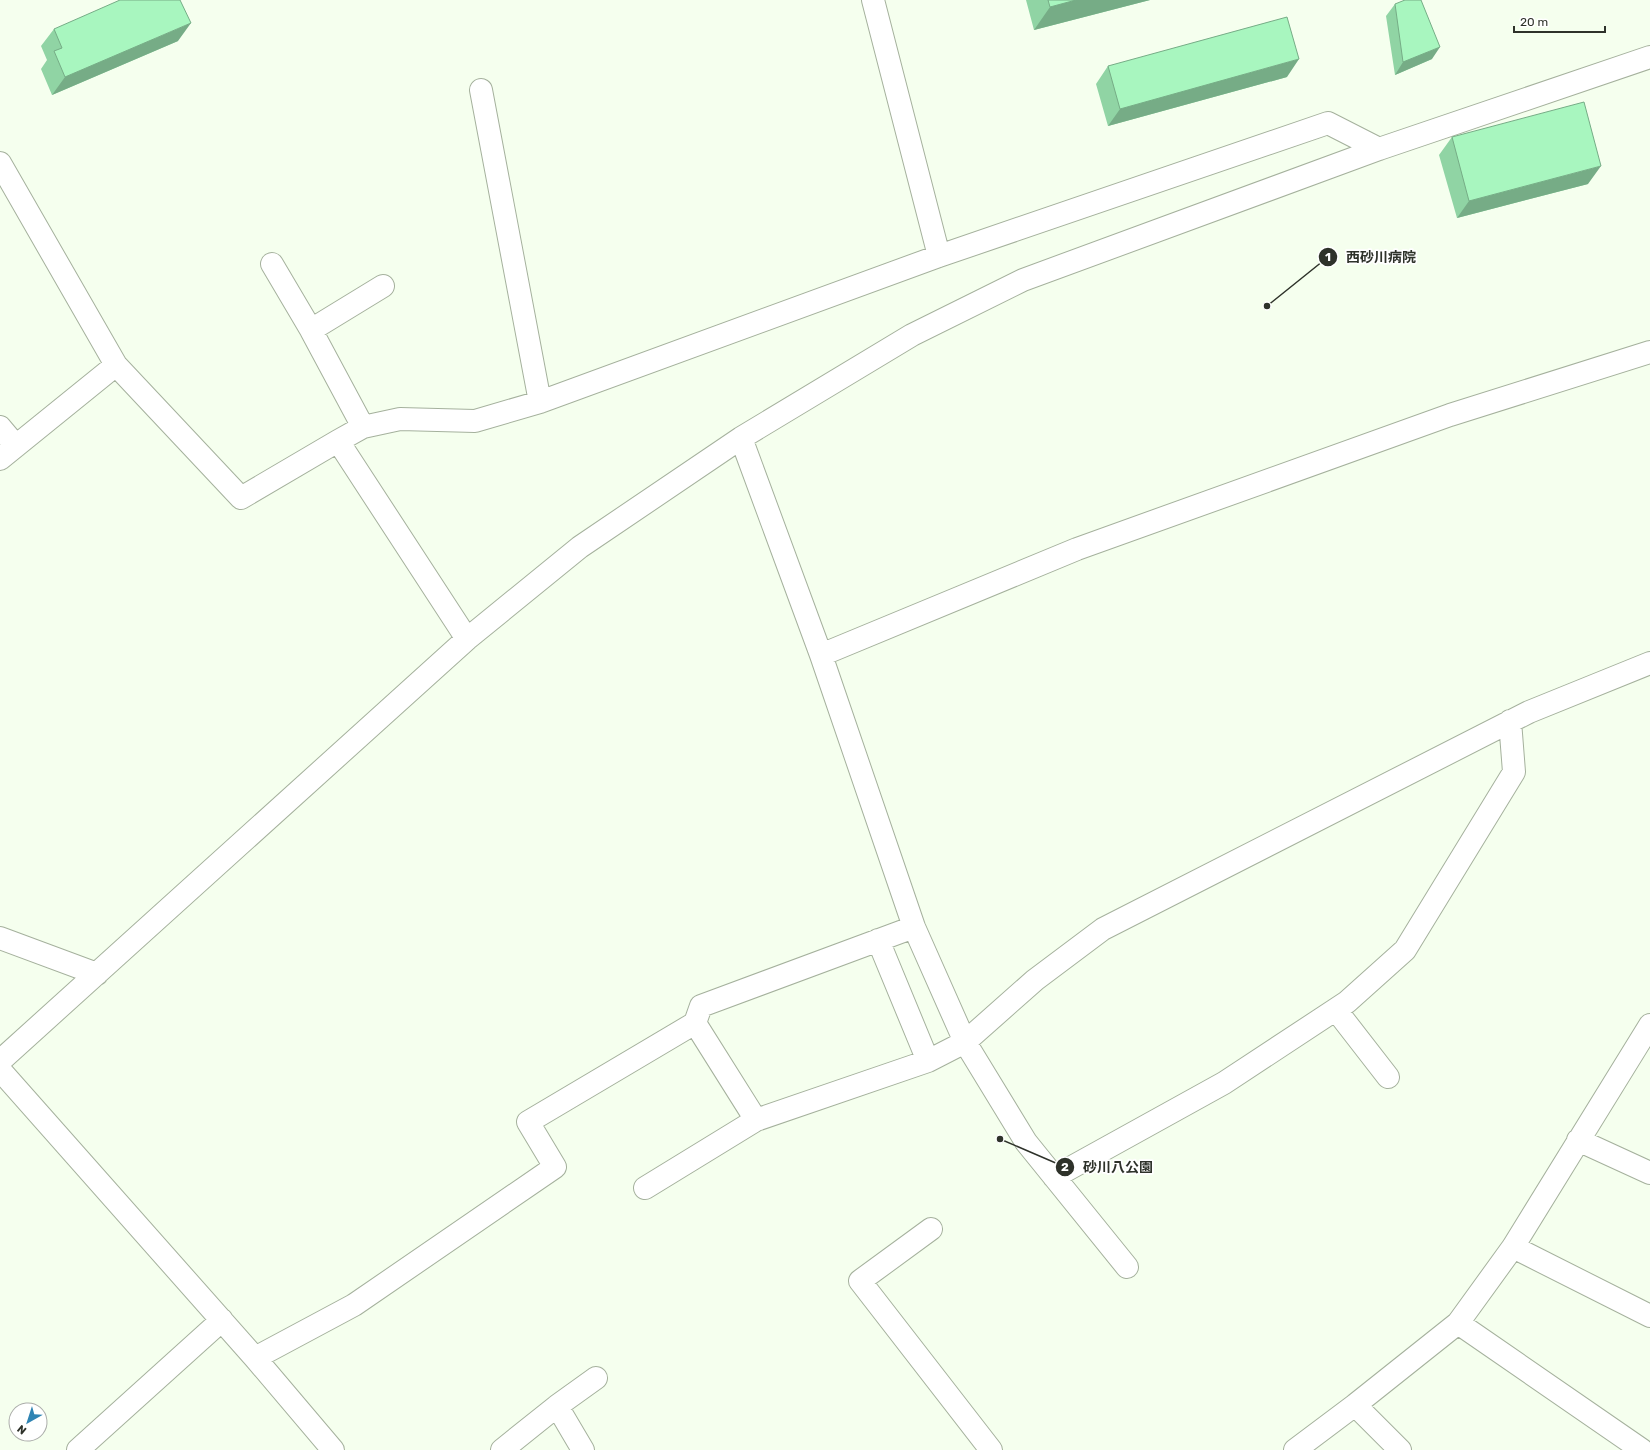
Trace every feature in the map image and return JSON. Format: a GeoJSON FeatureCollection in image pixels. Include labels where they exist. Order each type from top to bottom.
{"type":"FeatureCollection","features":[{"type":"Feature","properties":{"kind":"street"},"geometry":{"type":"LineString","coordinates":[[873,0],[939,256]]}},
{"type":"Feature","properties":{"kind":"street"},"geometry":{"type":"LineString","coordinates":[[0,1061],[467,639],[580,547],[741,438],[912,335],[1023,280],[1380,149],[1650,57]]}},
{"type":"Feature","properties":{"kind":"street"},"geometry":{"type":"LineString","coordinates":[[481,90],[540,402]]}},
{"type":"Feature","properties":{"kind":"street"},"geometry":{"type":"LineString","coordinates":[[0,162],[116,365],[241,498],[364,427],[400,419],[475,421],[540,402],[939,256],[1328,123],[1380,149]]}},
{"type":"Feature","properties":{"kind":"street"},"geometry":{"type":"LineString","coordinates":[[272,264],[311,330],[364,427]]}},
{"type":"Feature","properties":{"kind":"street"},"geometry":{"type":"LineString","coordinates":[[311,330],[383,286]]}},
{"type":"Feature","properties":{"kind":"street"},"geometry":{"type":"LineString","coordinates":[[820,655],[1077,549],[1450,415],[1650,352]]}},
{"type":"Feature","properties":{"kind":"street"},"geometry":{"type":"LineString","coordinates":[[0,427],[8,452],[116,365]]}},
{"type":"Feature","properties":{"kind":"street"},"geometry":{"type":"LineString","coordinates":[[741,438],[820,655],[914,927],[965,1042],[1026,1142],[1127,1267]]}},
{"type":"Feature","properties":{"kind":"street"},"geometry":{"type":"LineString","coordinates":[[338,441],[467,639]]}},
{"type":"Feature","properties":{"kind":"street"},"geometry":{"type":"LineString","coordinates":[[645,1188],[756,1120],[928,1061],[965,1042],[1034,980],[1103,930],[1510,721],[1650,663]]}},
{"type":"Feature","properties":{"kind":"street"},"geometry":{"type":"LineString","coordinates":[[1054,1177],[1224,1083],[1347,1002],[1405,950],[1514,772],[1510,721]]}},
{"type":"Feature","properties":{"kind":"street"},"geometry":{"type":"LineString","coordinates":[[256,1358],[354,1305],[555,1167],[528,1122],[695,1023],[701,1006],[914,927]]}},
{"type":"Feature","properties":{"kind":"street"},"geometry":{"type":"LineString","coordinates":[[0,938],[97,974]]}},
{"type":"Feature","properties":{"kind":"street"},"geometry":{"type":"LineString","coordinates":[[878,940],[928,1061]]}},
{"type":"Feature","properties":{"kind":"street"},"geometry":{"type":"LineString","coordinates":[[1336,1010],[1388,1076]]}},
{"type":"Feature","properties":{"kind":"street"},"geometry":{"type":"LineString","coordinates":[[695,1023],[756,1120]]}},
{"type":"Feature","properties":{"kind":"street"},"geometry":{"type":"LineString","coordinates":[[1295,1450],[1355,1405],[1458,1323],[1513,1247],[1650,1025]]}},
{"type":"Feature","properties":{"kind":"street"},"geometry":{"type":"LineString","coordinates":[[0,1070],[256,1358],[334,1450]]}},
{"type":"Feature","properties":{"kind":"street"},"geometry":{"type":"LineString","coordinates":[[1578,1140],[1650,1174]]}},
{"type":"Feature","properties":{"kind":"street"},"geometry":{"type":"LineString","coordinates":[[931,1229],[860,1281],[991,1450]]}},
{"type":"Feature","properties":{"kind":"street"},"geometry":{"type":"LineString","coordinates":[[1513,1247],[1650,1316]]}},
{"type":"Feature","properties":{"kind":"street"},"geometry":{"type":"LineString","coordinates":[[78,1450],[222,1320]]}},
{"type":"Feature","properties":{"kind":"street"},"geometry":{"type":"LineString","coordinates":[[1458,1323],[1642,1450]]}},
{"type":"Feature","properties":{"kind":"street"},"geometry":{"type":"LineString","coordinates":[[502,1450],[557,1406],[596,1378]]}},
{"type":"Feature","properties":{"kind":"street"},"geometry":{"type":"LineString","coordinates":[[1355,1405],[1400,1450]]}},
{"type":"Feature","properties":{"kind":"street"},"geometry":{"type":"LineString","coordinates":[[557,1406],[584,1450]]}},
{"type":"Feature","properties":{"kind":"building"},"geometry":{"type":"Polygon","coordinates":[[[120,0],[180,0],[191,23],[65,77],[54,51],[62,48],[54,29],[120,0]]]}},
{"type":"Feature","properties":{"kind":"building"},"geometry":{"type":"Polygon","coordinates":[[[1048,0],[1076,0],[1050,7],[1048,0]]]}},
{"type":"Feature","properties":{"kind":"building"},"geometry":{"type":"Polygon","coordinates":[[[1405,0],[1421,0],[1440,47],[1403,62],[1395,4],[1405,0]]]}},
{"type":"Feature","properties":{"kind":"building"},"geometry":{"type":"Polygon","coordinates":[[[1287,17],[1299,59],[1120,109],[1108,66],[1287,17]]]}},
{"type":"Feature","properties":{"kind":"building"},"geometry":{"type":"Polygon","coordinates":[[[1584,102],[1601,166],[1469,201],[1452,137],[1584,102]]]}},
{"type":"Feature","properties":{"kind":"place","name":"西砂川病院"},"geometry":{"type":"Point","coordinates":[1267,306]}},
{"type":"Feature","properties":{"kind":"place","name":"砂川八公園"},"geometry":{"type":"Point","coordinates":[1000,1139]}}]}
